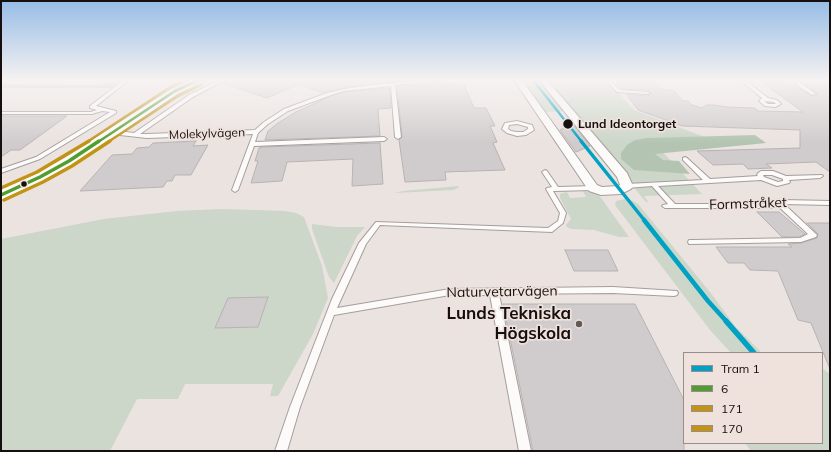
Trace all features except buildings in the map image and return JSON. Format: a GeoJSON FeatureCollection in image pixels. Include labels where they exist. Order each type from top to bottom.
{"type":"FeatureCollection","features":[{"type":"Feature","properties":{"kind":"street"},"geometry":{"type":"LineString","coordinates":[[1,195],[84,153],[150,101]]}},
{"type":"Feature","properties":{"kind":"street"},"geometry":{"type":"LineString","coordinates":[[1,190],[61,160],[110,132],[159,101]]}},
{"type":"Feature","properties":{"kind":"street"},"geometry":{"type":"LineString","coordinates":[[533,101],[593,188],[601,192],[621,190],[627,186],[623,176],[562,101]]}},
{"type":"Feature","properties":{"kind":"lane"},"geometry":{"type":"LineString","coordinates":[[1,171],[30,162],[46,154],[114,112],[92,107],[100,101]]}},
{"type":"Feature","properties":{"kind":"lane"},"geometry":{"type":"LineString","coordinates":[[136,134],[184,101]]}},
{"type":"Feature","properties":{"kind":"lane","name":"Molekylvägen"},"geometry":{"type":"LineString","coordinates":[[110,132],[147,136],[256,132],[275,116],[308,101]]}},
{"type":"Feature","properties":{"kind":"lane"},"geometry":{"type":"LineString","coordinates":[[395,101],[398,137]]}},
{"type":"Feature","properties":{"kind":"lane"},"geometry":{"type":"LineString","coordinates":[[1,113],[92,113],[100,110]]}},
{"type":"Feature","properties":{"kind":"lane"},"geometry":{"type":"LineString","coordinates":[[235,190],[256,132]]}},
{"type":"Feature","properties":{"kind":"lane"},"geometry":{"type":"LineString","coordinates":[[252,144],[384,139]]}},
{"type":"Feature","properties":{"kind":"lane"},"geometry":{"type":"LineString","coordinates":[[685,159],[708,181]]}},
{"type":"Feature","properties":{"kind":"lane"},"geometry":{"type":"LineString","coordinates":[[281,451],[295,407],[336,299],[362,243],[378,223],[549,230],[561,222],[563,213],[545,172]]}},
{"type":"Feature","properties":{"kind":"lane"},"geometry":{"type":"LineString","coordinates":[[762,178],[760,175],[761,173],[768,172],[778,174],[785,178],[820,176]]}},
{"type":"Feature","properties":{"kind":"lane"},"geometry":{"type":"LineString","coordinates":[[627,186],[762,178],[769,182],[781,184],[787,182],[785,178]]}},
{"type":"Feature","properties":{"kind":"lane"},"geometry":{"type":"LineString","coordinates":[[653,184],[673,206]]}},
{"type":"Feature","properties":{"kind":"lane"},"geometry":{"type":"LineString","coordinates":[[553,189],[593,188]]}},
{"type":"Feature","properties":{"kind":"lane"},"geometry":{"type":"LineString","coordinates":[[692,242],[801,240],[813,236],[778,203]]}},
{"type":"Feature","properties":{"kind":"lane","name":"Formstråket"},"geometry":{"type":"LineString","coordinates":[[665,206],[770,206],[778,203],[830,203]]}},
{"type":"Feature","properties":{"kind":"lane","name":"Naturvetarvägen"},"geometry":{"type":"LineString","coordinates":[[332,312],[450,292],[613,290],[674,293]]}},
{"type":"Feature","properties":{"kind":"lane"},"geometry":{"type":"LineString","coordinates":[[494,292],[525,451]]}},
{"type":"Feature","properties":{"kind":"shaded area"},"geometry":{"type":"Polygon","coordinates":[[[537,101],[558,101],[567,111],[545,112],[537,101]]]}},
{"type":"Feature","properties":{"kind":"shaded area"},"geometry":{"type":"Polygon","coordinates":[[[565,101],[626,101],[634,110],[715,141],[655,144],[702,194],[644,196],[649,203],[645,201],[565,101]]]}},
{"type":"Feature","properties":{"kind":"shaded area"},"geometry":{"type":"Polygon","coordinates":[[[459,186],[453,190],[395,193],[403,191],[459,186]]]}},
{"type":"Feature","properties":{"kind":"shaded area"},"geometry":{"type":"Polygon","coordinates":[[[583,191],[599,195],[629,237],[619,237],[594,230],[571,229],[567,227],[566,225],[571,219],[560,198],[560,194],[567,192],[570,198],[586,197],[583,191]]]}},
{"type":"Feature","properties":{"kind":"shaded area"},"geometry":{"type":"Polygon","coordinates":[[[625,199],[638,204],[710,292],[735,326],[761,352],[730,352],[710,330],[615,205],[616,201],[625,199]]]}},
{"type":"Feature","properties":{"kind":"shaded area"},"geometry":{"type":"Polygon","coordinates":[[[222,209],[285,211],[296,213],[304,217],[322,266],[328,298],[313,334],[278,396],[270,396],[273,384],[185,384],[178,399],[137,399],[110,451],[1,451],[1,239],[104,219],[177,211],[222,209]]]}},
{"type":"Feature","properties":{"kind":"shaded area"},"geometry":{"type":"Polygon","coordinates":[[[312,224],[336,227],[365,227],[357,236],[334,283],[329,277],[312,229],[312,224]]]}},
{"type":"Feature","properties":{"kind":"shaded area"},"geometry":{"type":"Polygon","coordinates":[[[823,369],[830,374],[830,451],[751,451],[746,444],[823,444],[823,369]]]}},
{"type":"Feature","properties":{"kind":"green space"},"geometry":{"type":"Polygon","coordinates":[[[755,135],[766,143],[655,154],[663,160],[679,161],[690,174],[634,170],[621,159],[621,153],[627,145],[635,140],[647,138],[755,135]]]}},
{"type":"Feature","properties":{"kind":"tram line","name":"1"},"geometry":{"type":"LineString","coordinates":[[550,101],[708,301],[753,352]]}},
{"type":"Feature","properties":{"kind":"transit line","name":"170"},"geometry":{"type":"LineString","coordinates":[[1,188],[37,172],[66,156],[149,101]]}},
{"type":"Feature","properties":{"kind":"transit line","name":"6"},"geometry":{"type":"LineString","coordinates":[[1,195],[40,177],[69,161],[160,101]]}},
{"type":"Feature","properties":{"kind":"transit line","name":"171"},"geometry":{"type":"LineString","coordinates":[[4,200],[43,182],[72,166],[170,101]]}},
{"type":"Feature","properties":{"kind":"place","name":"Lund Ideontorget"},"geometry":{"type":"Point","coordinates":[568,124]}},
{"type":"Feature","properties":{"kind":"place","name":"Lunds Tekniska Högskola"},"geometry":{"type":"Point","coordinates":[579,324]}}]}
